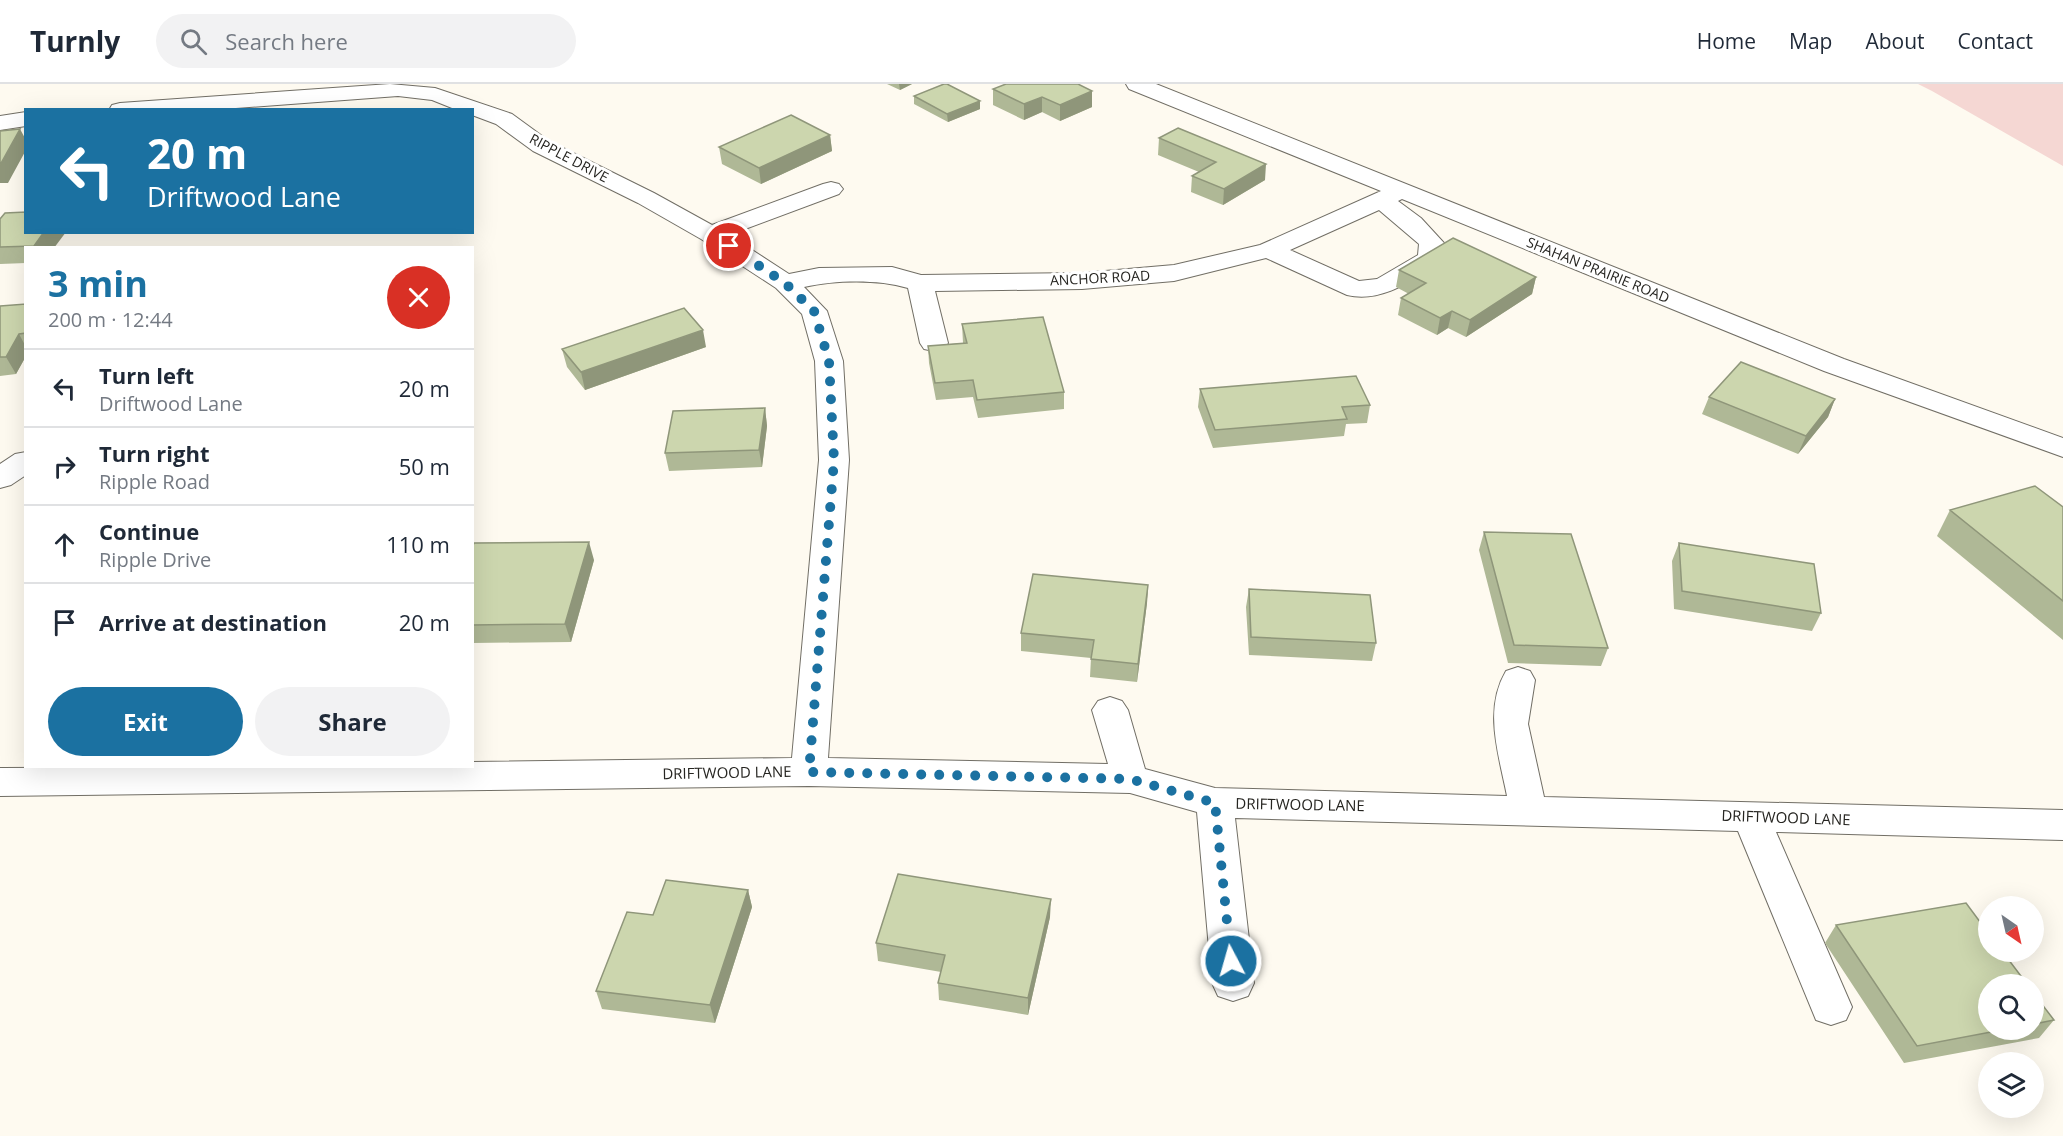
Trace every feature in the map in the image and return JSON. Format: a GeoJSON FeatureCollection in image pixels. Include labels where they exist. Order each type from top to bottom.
{"type":"FeatureCollection","features":[{"type":"Feature","properties":{"kind":"street","name":"SHAHAN PRAIRIE ROAD"},"geometry":{"type":"LineString","coordinates":[[1137,84],[1391,196],[1834,365],[2063,448]]}},
{"type":"Feature","properties":{"kind":"street","name":"RIPPLE DRIVE"},"geometry":{"type":"LineString","coordinates":[[145,108],[398,90],[435,94],[474,108]]}},
{"type":"Feature","properties":{"kind":"street","name":"RIPPLE DRIVE"},"geometry":{"type":"LineString","coordinates":[[474,108],[504,119],[541,146],[646,198],[710,234],[785,283],[814,311],[829,361],[834,460],[809,772]]}},
{"type":"Feature","properties":{"kind":"street"},"geometry":{"type":"LineString","coordinates":[[0,123],[24,119]]}},
{"type":"Feature","properties":{"kind":"street"},"geometry":{"type":"LineString","coordinates":[[710,234],[831,189]]}},
{"type":"Feature","properties":{"kind":"street","name":"ANCHOR ROAD"},"geometry":{"type":"LineString","coordinates":[[785,283],[819,276],[892,275],[920,283],[1082,281],[1174,273],[1269,250],[1391,196]]}},
{"type":"Feature","properties":{"kind":"street"},"geometry":{"type":"LineString","coordinates":[[1269,250],[1356,289],[1383,286],[1430,259],[1431,243],[1391,196]]}},
{"type":"Feature","properties":{"kind":"street"},"geometry":{"type":"LineString","coordinates":[[920,283],[934,343]]}},
{"type":"Feature","properties":{"kind":"street"},"geometry":{"type":"LineString","coordinates":[[0,478],[24,462]]}},
{"type":"Feature","properties":{"kind":"street"},"geometry":{"type":"LineString","coordinates":[[1518,680],[1510,724],[1529,811]]}},
{"type":"Feature","properties":{"kind":"street"},"geometry":{"type":"LineString","coordinates":[[1110,710],[1130,779]]}},
{"type":"Feature","properties":{"kind":"street","name":"DRIFTWOOD LANE"},"geometry":{"type":"LineString","coordinates":[[0,782],[809,772],[1130,779],[1215,803],[2063,825]]}},
{"type":"Feature","properties":{"kind":"street"},"geometry":{"type":"LineString","coordinates":[[1215,803],[1233,983]]}},
{"type":"Feature","properties":{"kind":"street"},"geometry":{"type":"LineString","coordinates":[[1751,817],[1831,1007]]}},
{"type":"Feature","properties":{"kind":"shaded area"},"geometry":{"type":"Polygon","coordinates":[[[1918,84],[2063,84],[2063,166],[1932,91],[1918,84]]]}},
{"type":"Feature","properties":{"kind":"building"},"geometry":{"type":"Polygon","coordinates":[[[944,84],[980,101],[947,114],[914,96],[944,84]]]}},
{"type":"Feature","properties":{"kind":"building"},"geometry":{"type":"Polygon","coordinates":[[[1006,84],[1078,84],[1092,91],[1060,105],[1042,97],[1024,104],[993,89],[1006,84]]]}},
{"type":"Feature","properties":{"kind":"building"},"geometry":{"type":"Polygon","coordinates":[[[791,115],[830,135],[759,168],[719,147],[791,115]]]}},
{"type":"Feature","properties":{"kind":"building"},"geometry":{"type":"Polygon","coordinates":[[[1178,128],[1266,164],[1224,189],[1192,176],[1216,162],[1159,138],[1178,128]]]}},
{"type":"Feature","properties":{"kind":"building"},"geometry":{"type":"Polygon","coordinates":[[[20,129],[0,165],[0,131],[20,129]]]}},
{"type":"Feature","properties":{"kind":"building"},"geometry":{"type":"Polygon","coordinates":[[[24,212],[24,234],[43,234],[34,246],[0,247],[0,219],[5,213],[24,212]]]}},
{"type":"Feature","properties":{"kind":"building"},"geometry":{"type":"Polygon","coordinates":[[[1453,238],[1536,277],[1470,320],[1452,311],[1440,318],[1401,298],[1426,283],[1399,270],[1453,238]]]}},
{"type":"Feature","properties":{"kind":"building"},"geometry":{"type":"Polygon","coordinates":[[[24,304],[24,333],[19,334],[6,357],[0,357],[0,306],[24,304]]]}},
{"type":"Feature","properties":{"kind":"building"},"geometry":{"type":"Polygon","coordinates":[[[684,308],[703,330],[581,372],[562,349],[684,308]]]}},
{"type":"Feature","properties":{"kind":"building"},"geometry":{"type":"Polygon","coordinates":[[[1043,317],[1064,392],[977,400],[973,380],[935,383],[928,346],[967,343],[962,324],[1043,317]]]}},
{"type":"Feature","properties":{"kind":"building"},"geometry":{"type":"Polygon","coordinates":[[[1741,362],[1835,399],[1806,436],[1709,397],[1741,362]]]}},
{"type":"Feature","properties":{"kind":"building"},"geometry":{"type":"Polygon","coordinates":[[[1356,376],[1370,405],[1342,407],[1347,419],[1215,430],[1200,389],[1356,376]]]}},
{"type":"Feature","properties":{"kind":"building"},"geometry":{"type":"Polygon","coordinates":[[[765,408],[759,450],[665,453],[673,411],[765,408]]]}},
{"type":"Feature","properties":{"kind":"building"},"geometry":{"type":"Polygon","coordinates":[[[2035,486],[2063,507],[2063,601],[1950,510],[2035,486]]]}},
{"type":"Feature","properties":{"kind":"building"},"geometry":{"type":"Polygon","coordinates":[[[1484,532],[1571,534],[1608,648],[1514,645],[1484,532]]]}},
{"type":"Feature","properties":{"kind":"building"},"geometry":{"type":"Polygon","coordinates":[[[589,542],[565,624],[474,625],[474,543],[589,542]]]}},
{"type":"Feature","properties":{"kind":"building"},"geometry":{"type":"Polygon","coordinates":[[[1679,543],[1814,564],[1821,613],[1682,591],[1679,543]]]}},
{"type":"Feature","properties":{"kind":"building"},"geometry":{"type":"Polygon","coordinates":[[[1033,574],[1148,585],[1138,664],[1091,659],[1094,640],[1021,633],[1033,574]]]}},
{"type":"Feature","properties":{"kind":"building"},"geometry":{"type":"Polygon","coordinates":[[[1249,589],[1370,595],[1376,643],[1251,637],[1249,589]]]}},
{"type":"Feature","properties":{"kind":"building"},"geometry":{"type":"Polygon","coordinates":[[[898,874],[1051,899],[1028,998],[938,983],[945,955],[876,943],[898,874]]]}},
{"type":"Feature","properties":{"kind":"building"},"geometry":{"type":"Polygon","coordinates":[[[666,880],[748,890],[710,1005],[596,991],[627,912],[653,915],[666,880]]]}},
{"type":"Feature","properties":{"kind":"building"},"geometry":{"type":"Polygon","coordinates":[[[1966,903],[1978,919],[1978,962],[2010,962],[2019,974],[1978,974],[1978,1034],[1917,1046],[1836,925],[1966,903]]]}},
{"type":"Feature","properties":{"kind":"building"},"geometry":{"type":"Polygon","coordinates":[[[2044,1007],[2054,1020],[2044,1022],[2044,1007]]]}},
{"type":"Feature","properties":{"kind":"route"},"geometry":{"type":"LineString","coordinates":[[729,246],[785,283],[814,311],[829,361],[834,460],[809,772],[1130,779],[1215,803],[1231,961]]}}]}
